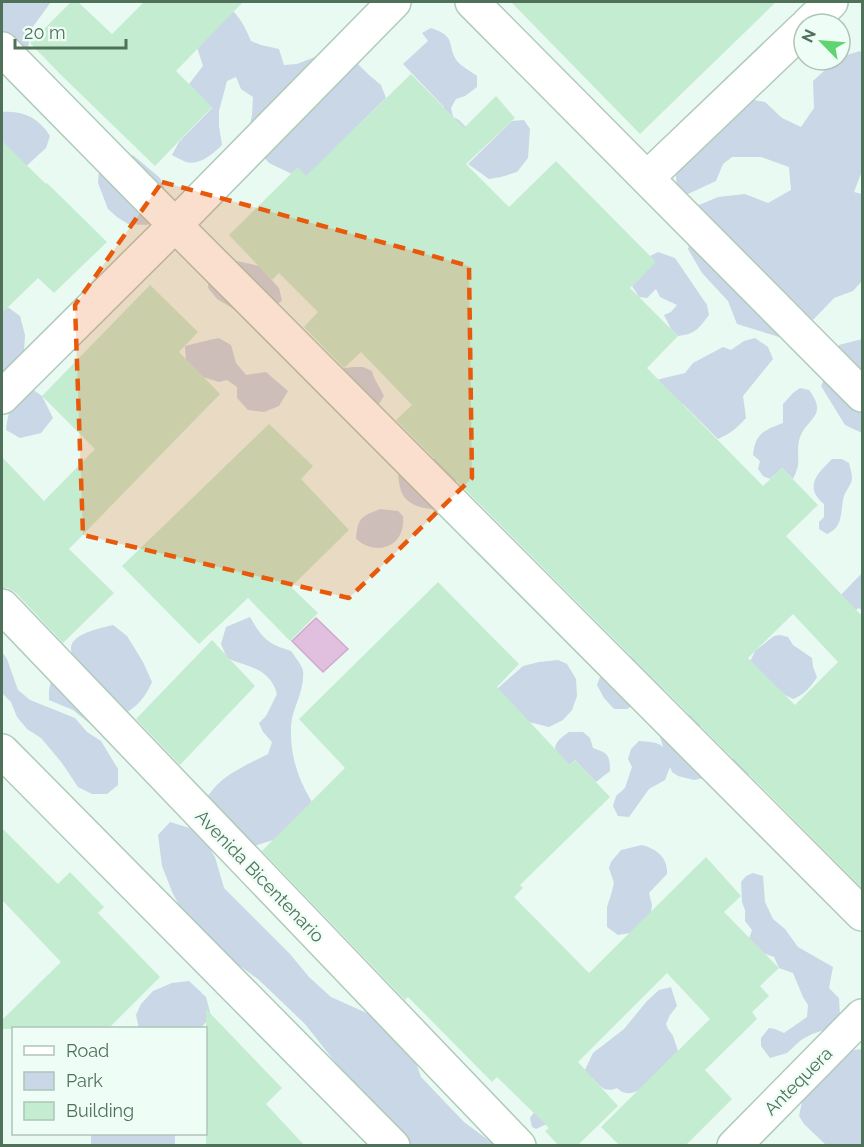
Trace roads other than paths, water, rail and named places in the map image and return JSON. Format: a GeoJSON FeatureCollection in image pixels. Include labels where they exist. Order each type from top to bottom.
{"type":"FeatureCollection","features":[{"type":"Feature","properties":{"kind":"street"},"geometry":{"type":"LineString","coordinates":[[2,397],[394,2]]}},
{"type":"Feature","properties":{"kind":"street"},"geometry":{"type":"LineString","coordinates":[[472,2],[862,395]]}},
{"type":"Feature","properties":{"kind":"street"},"geometry":{"type":"LineString","coordinates":[[647,178],[792,39]]}},
{"type":"Feature","properties":{"kind":"street"},"geometry":{"type":"LineString","coordinates":[[2,49],[174,225],[862,914]]}},
{"type":"Feature","properties":{"kind":"street","name":"Avenida Bicentenario"},"geometry":{"type":"LineString","coordinates":[[2,606],[519,1146]]}},
{"type":"Feature","properties":{"kind":"street"},"geometry":{"type":"LineString","coordinates":[[2,751],[393,1146]]}},
{"type":"Feature","properties":{"kind":"street","name":"Antequera"},"geometry":{"type":"LineString","coordinates":[[734,1146],[862,1016]]}}]}
